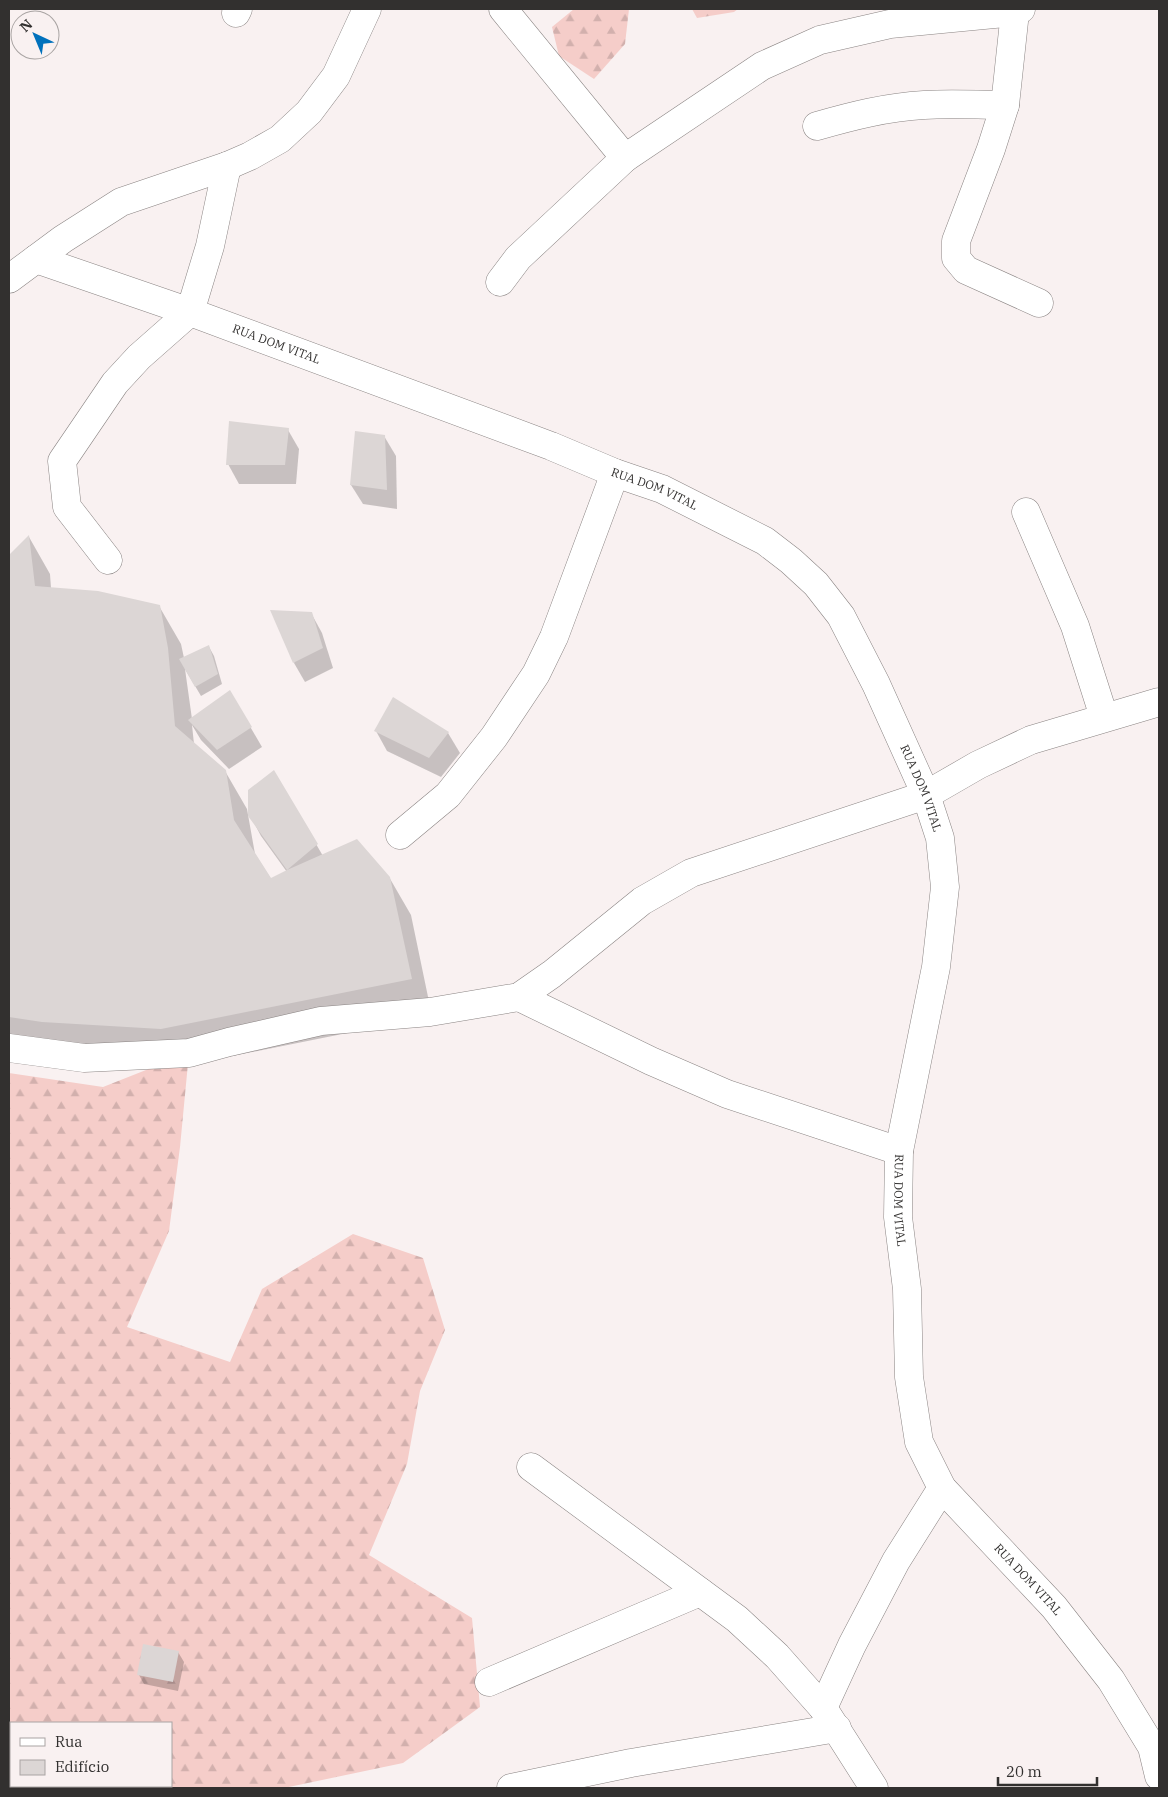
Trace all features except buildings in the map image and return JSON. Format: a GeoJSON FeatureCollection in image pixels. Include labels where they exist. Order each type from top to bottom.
{"type":"FeatureCollection","features":[{"type":"Feature","properties":{"kind":"street"},"geometry":{"type":"LineString","coordinates":[[9,279],[62,239],[121,202],[227,166],[250,156],[280,139],[309,112],[336,76],[366,9]]}},
{"type":"Feature","properties":{"kind":"street"},"geometry":{"type":"LineString","coordinates":[[503,9],[626,158]]}},
{"type":"Feature","properties":{"kind":"street"},"geometry":{"type":"LineString","coordinates":[[500,282],[518,258],[626,158],[762,66],[820,40],[890,24],[1018,11],[1005,105],[992,149],[956,241],[956,258],[966,270],[1039,303]]}},
{"type":"Feature","properties":{"kind":"street"},"geometry":{"type":"LineString","coordinates":[[817,126],[890,108],[924,105],[1005,105]]}},
{"type":"Feature","properties":{"kind":"street"},"geometry":{"type":"LineString","coordinates":[[108,560],[67,507],[62,461],[115,383],[190,312],[210,246],[227,166]]}},
{"type":"Feature","properties":{"kind":"street","name":"RUA DOM VITAL"},"geometry":{"type":"LineString","coordinates":[[36,259],[190,312],[551,446],[615,473],[662,489],[765,541],[816,584],[840,616],[876,684],[926,795],[940,838],[946,887],[936,967],[899,1151],[898,1218],[907,1289],[909,1377],[918,1442],[942,1488],[1054,1608],[1111,1680],[1152,1748],[1159,1776]]}},
{"type":"Feature","properties":{"kind":"street"},"geometry":{"type":"LineString","coordinates":[[400,835],[448,795],[494,737],[536,674],[554,636],[615,473]]}},
{"type":"Feature","properties":{"kind":"street"},"geometry":{"type":"LineString","coordinates":[[1026,512],[1075,626],[1104,717]]}},
{"type":"Feature","properties":{"kind":"street"},"geometry":{"type":"LineString","coordinates":[[9,1048],[84,1058],[189,1053],[229,1042],[321,1022],[430,1012],[519,997],[552,974],[642,901],[691,874],[926,795],[978,765],[1030,740],[1159,702]]}},
{"type":"Feature","properties":{"kind":"street"},"geometry":{"type":"LineString","coordinates":[[519,997],[651,1061],[727,1094],[899,1151]]}},
{"type":"Feature","properties":{"kind":"street"},"geometry":{"type":"LineString","coordinates":[[531,1467],[737,1619],[777,1656],[830,1718],[874,1788]]}},
{"type":"Feature","properties":{"kind":"street"},"geometry":{"type":"LineString","coordinates":[[830,1718],[852,1645],[896,1561],[942,1488]]}},
{"type":"Feature","properties":{"kind":"street"},"geometry":{"type":"LineString","coordinates":[[489,1682],[700,1592]]}},
{"type":"Feature","properties":{"kind":"street"},"geometry":{"type":"LineString","coordinates":[[511,1788],[830,1718]]}},
{"type":"Feature","properties":{"kind":"green space"},"geometry":{"type":"Polygon","coordinates":[[[574,9],[629,9],[625,44],[594,79],[559,56],[552,27],[574,9]]]}},
{"type":"Feature","properties":{"kind":"green space"},"geometry":{"type":"Polygon","coordinates":[[[692,9],[738,9],[734,12],[697,18],[692,9]]]}},
{"type":"Feature","properties":{"kind":"green space"},"geometry":{"type":"Polygon","coordinates":[[[189,1053],[180,1147],[169,1231],[127,1327],[230,1362],[262,1289],[353,1234],[423,1258],[445,1330],[420,1391],[407,1464],[369,1555],[472,1618],[480,1707],[403,1763],[284,1788],[9,1788],[9,1073],[103,1087],[189,1053]]]}}]}
